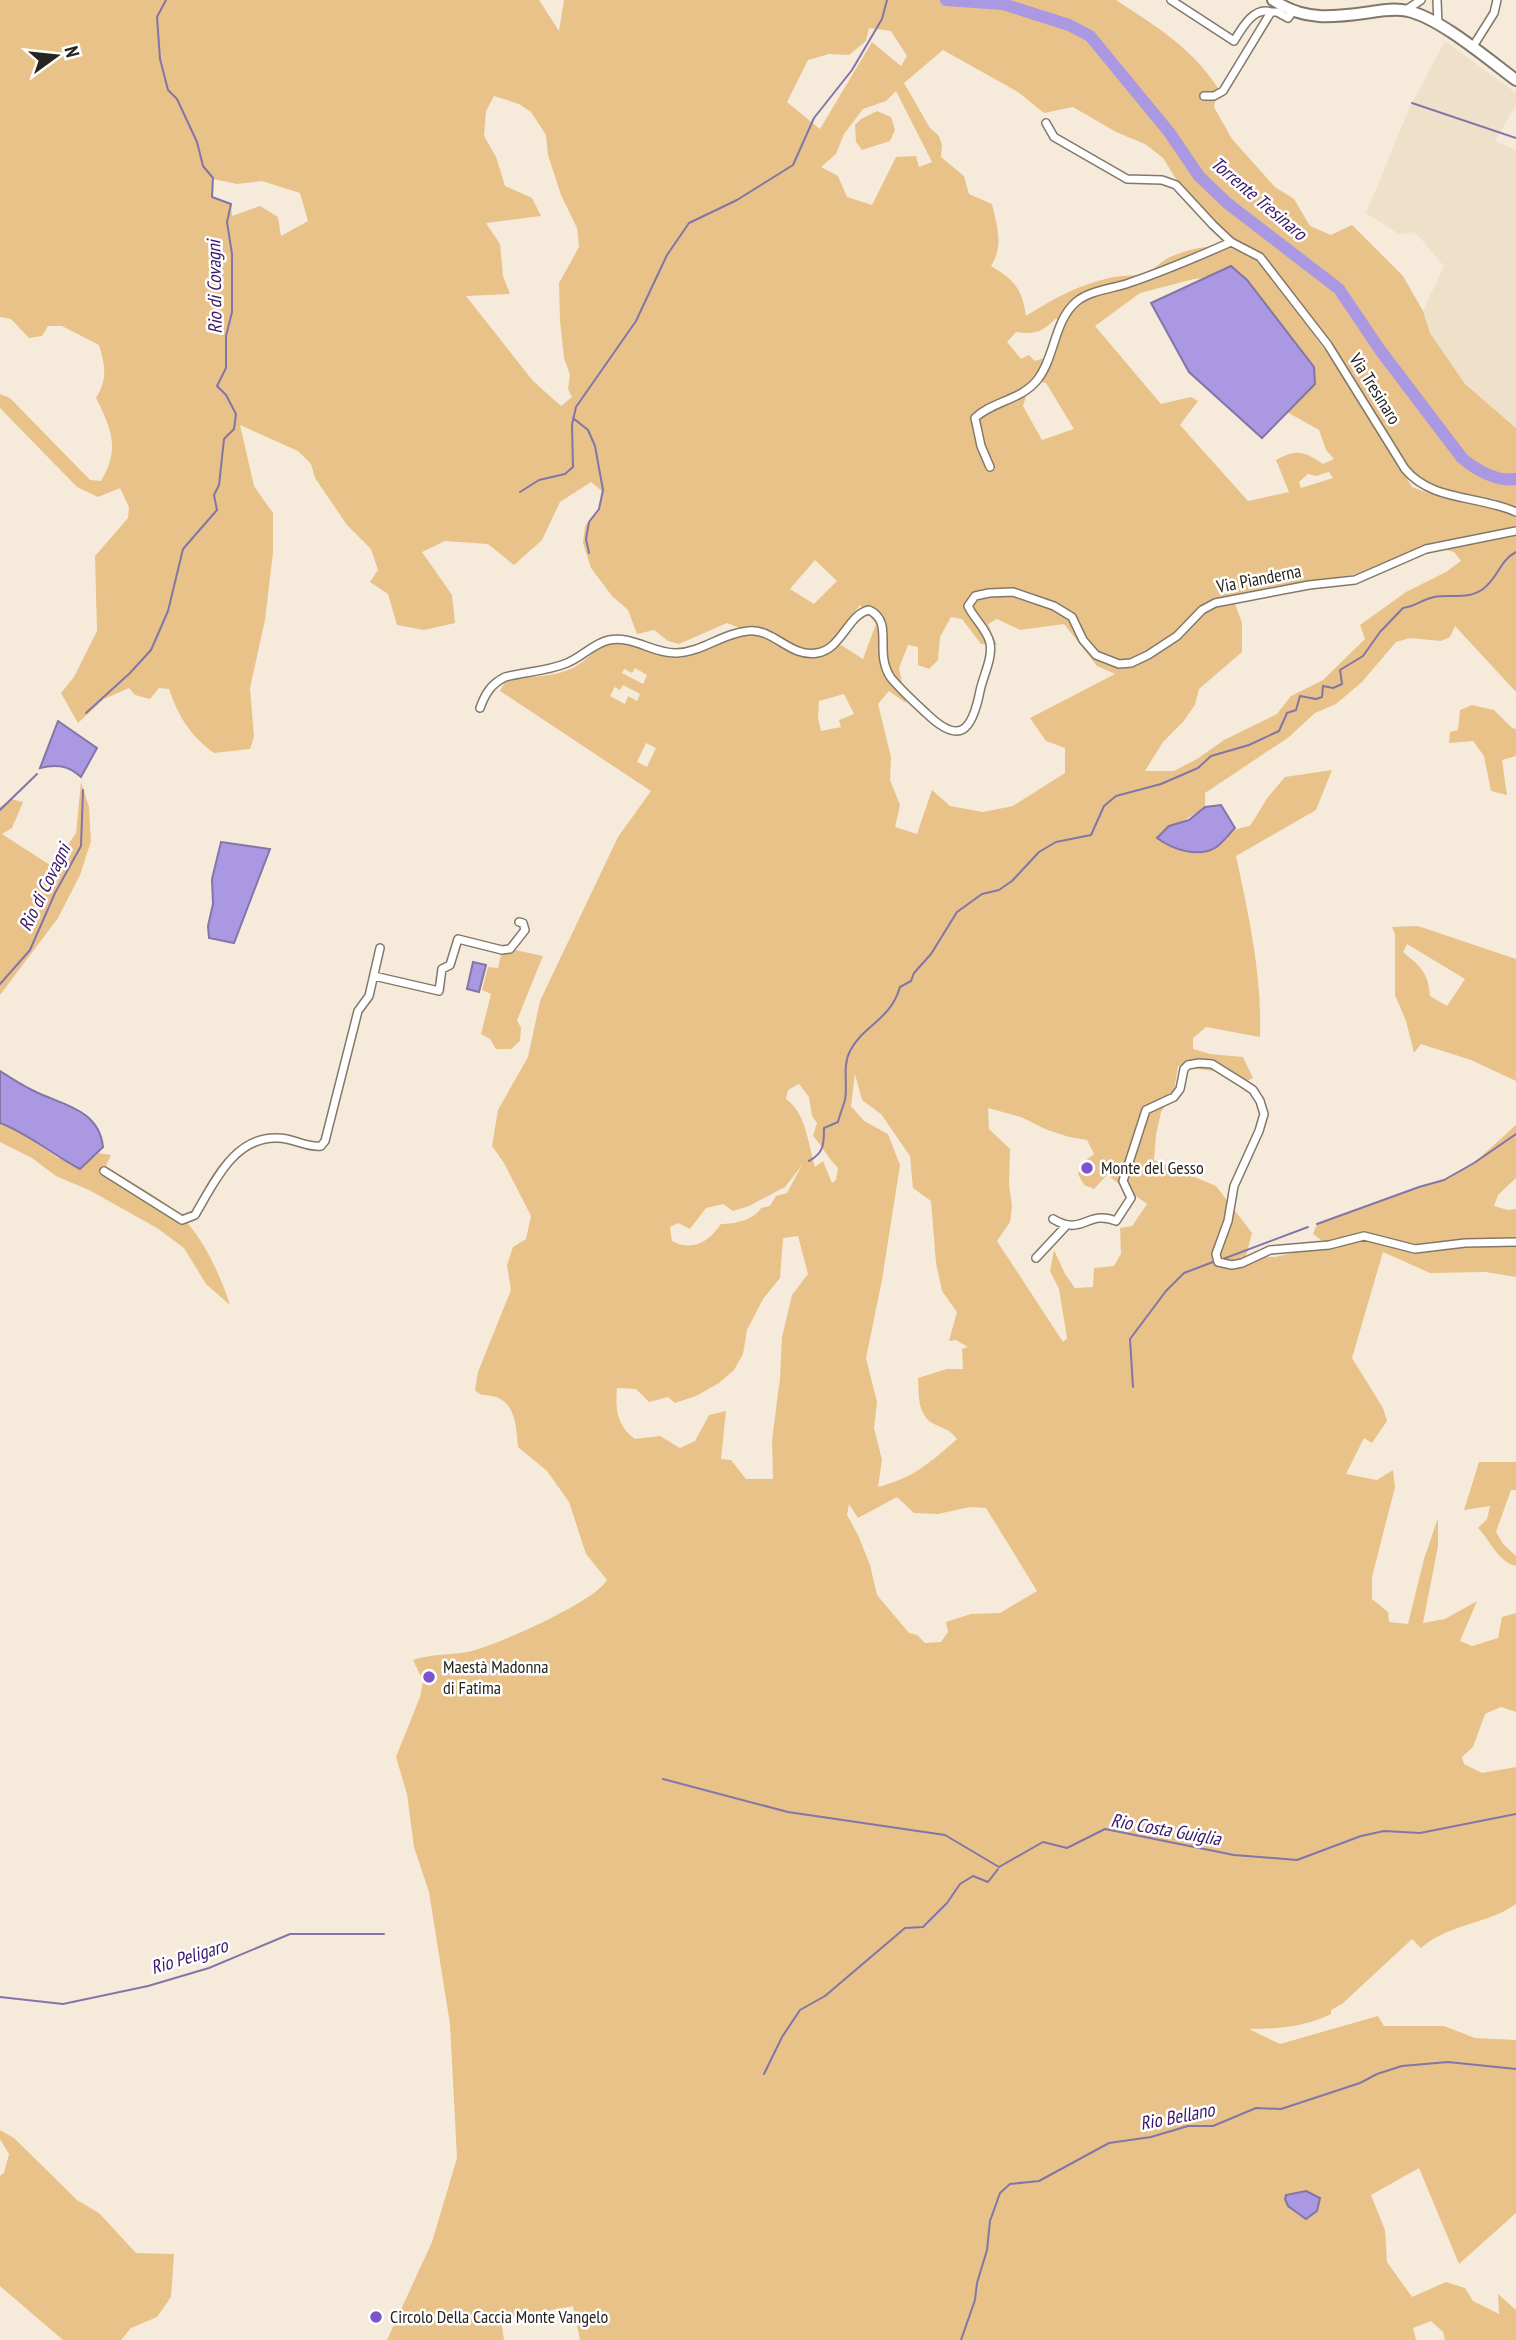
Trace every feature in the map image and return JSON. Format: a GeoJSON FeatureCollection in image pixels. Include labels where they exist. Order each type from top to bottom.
{"type":"FeatureCollection","features":[{"type":"Feature","properties":{"kind":"main road"},"geometry":{"type":"LineString","coordinates":[[1273,0],[1307,16],[1324,18],[1406,10],[1438,25],[1516,80]]}},
{"type":"Feature","properties":{"kind":"street"},"geometry":{"type":"LineString","coordinates":[[1171,0],[1234,41],[1248,20],[1258,12],[1278,12],[1288,18],[1293,11]]}},
{"type":"Feature","properties":{"kind":"street"},"geometry":{"type":"LineString","coordinates":[[1406,10],[1422,0]]}},
{"type":"Feature","properties":{"kind":"street"},"geometry":{"type":"LineString","coordinates":[[1437,0],[1438,25]]}},
{"type":"Feature","properties":{"kind":"street"},"geometry":{"type":"LineString","coordinates":[[1472,48],[1494,13],[1497,0]]}},
{"type":"Feature","properties":{"kind":"street"},"geometry":{"type":"LineString","coordinates":[[1204,96],[1214,96],[1223,91],[1271,12]]}},
{"type":"Feature","properties":{"kind":"street","name":"Via Tresinaro"},"geometry":{"type":"LineString","coordinates":[[1046,123],[1054,137],[1128,179],[1162,180],[1176,185],[1231,242],[1260,257],[1328,345],[1405,469],[1417,482],[1431,490],[1481,500],[1516,512]]}},
{"type":"Feature","properties":{"kind":"street"},"geometry":{"type":"LineString","coordinates":[[990,467],[981,446],[975,418],[983,411],[1014,398],[1038,379],[1050,356],[1063,318],[1076,302],[1093,293],[1127,284],[1231,242]]}},
{"type":"Feature","properties":{"kind":"street","name":"Via Pianderna"},"geometry":{"type":"LineString","coordinates":[[480,708],[487,693],[498,680],[566,663],[606,640],[622,639],[656,651],[676,653],[696,649],[737,633],[757,631],[798,652],[814,654],[829,648],[860,612],[869,610],[879,616],[883,625],[882,656],[891,678],[937,724],[948,731],[959,731],[974,717],[991,648],[988,636],[968,606],[975,596],[1013,592],[1054,606],[1072,617],[1083,640],[1096,655],[1109,662],[1131,663],[1177,636],[1202,610],[1215,603],[1309,585],[1355,580],[1426,549],[1516,531]]}},
{"type":"Feature","properties":{"kind":"street"},"geometry":{"type":"LineString","coordinates":[[374,976],[439,991],[442,970],[450,965],[458,939],[502,950],[510,949],[525,930],[523,923],[519,922]]}},
{"type":"Feature","properties":{"kind":"street"},"geometry":{"type":"LineString","coordinates":[[104,1171],[182,1220],[195,1215],[228,1161],[258,1139],[288,1138],[316,1147],[321,1146],[325,1141],[358,1010],[369,996],[380,948]]}},
{"type":"Feature","properties":{"kind":"street"},"geometry":{"type":"LineString","coordinates":[[1036,1258],[1065,1227],[1103,1216],[1116,1221],[1130,1202],[1131,1198],[1123,1181],[1146,1110],[1174,1097],[1180,1089],[1184,1069],[1188,1065],[1199,1063],[1212,1064],[1253,1090],[1264,1114],[1234,1186],[1228,1221],[1216,1254],[1218,1262],[1232,1265],[1253,1260],[1270,1250],[1329,1245],[1364,1236],[1415,1249],[1465,1243],[1516,1242]]}},
{"type":"Feature","properties":{"kind":"street"},"geometry":{"type":"LineString","coordinates":[[1053,1219],[1065,1227]]}},
{"type":"Feature","properties":{"kind":"shaded area"},"geometry":{"type":"Polygon","coordinates":[[[0,0],[539,0],[559,31],[564,0],[1116,0],[1172,38],[1196,60],[1218,88],[1214,107],[1232,139],[1275,187],[1294,199],[1310,226],[1331,235],[1352,225],[1403,276],[1423,311],[1430,333],[1465,384],[1516,428],[1516,508],[1495,499],[1429,486],[1413,476],[1332,345],[1267,259],[1231,238],[1181,187],[1163,158],[1145,144],[1116,132],[1073,107],[1044,113],[1018,92],[943,50],[904,83],[930,128],[939,136],[942,145],[941,157],[964,176],[969,194],[992,204],[998,243],[991,266],[1016,286],[1026,316],[1076,289],[1109,278],[1143,274],[1183,252],[1220,247],[1243,252],[1265,267],[1337,367],[1412,487],[1516,516],[1516,692],[1455,626],[1450,637],[1441,641],[1410,638],[1396,642],[1362,682],[1336,704],[1315,713],[1289,737],[1205,793],[1205,807],[1157,838],[1184,850],[1207,851],[1219,845],[1235,830],[1250,826],[1268,797],[1285,777],[1332,770],[1316,810],[1236,856],[1257,968],[1260,1037],[1206,1027],[1193,1038],[1193,1049],[1210,1054],[1243,1057],[1253,1078],[1244,1082],[1213,1071],[1178,1066],[1174,1091],[1161,1112],[1154,1160],[1216,1186],[1252,1233],[1246,1256],[1275,1257],[1328,1245],[1313,1234],[1317,1224],[1444,1180],[1474,1163],[1516,1125],[1516,1178],[1498,1195],[1494,1206],[1516,1209],[1516,1277],[1486,1272],[1430,1273],[1383,1252],[1352,1358],[1383,1408],[1387,1421],[1372,1443],[1364,1438],[1346,1474],[1377,1480],[1393,1470],[1395,1487],[1372,1577],[1372,1599],[1388,1612],[1389,1622],[1408,1624],[1424,1559],[1438,1518],[1438,1546],[1423,1623],[1445,1619],[1477,1601],[1460,1641],[1472,1646],[1498,1638],[1502,1617],[1516,1613],[1516,1712],[1501,1707],[1485,1714],[1473,1747],[1462,1757],[1464,1764],[1482,1773],[1516,1767],[1516,1904],[1493,1916],[1444,1934],[1421,1948],[1412,1939],[1342,2004],[1331,2010],[1331,2014],[1291,2026],[1249,2029],[1280,2044],[1378,2016],[1384,2026],[1444,2026],[1475,2038],[1516,2040],[1516,2213],[1459,2264],[1419,2168],[1371,2195],[1385,2230],[1387,2262],[1412,2297],[1446,2282],[1465,2288],[1473,2301],[1499,2314],[1498,2294],[1516,2310],[1516,2340],[1445,2340],[1443,2332],[1431,2321],[1413,2328],[1416,2340],[580,2340],[573,2306],[501,2320],[504,2340],[387,2340],[432,2242],[457,2158],[450,2024],[429,1892],[414,1847],[407,1794],[396,1757],[420,1697],[423,1681],[413,1660],[467,1652],[498,1642],[584,1600],[607,1580],[586,1554],[569,1502],[547,1471],[518,1447],[516,1425],[508,1406],[496,1397],[475,1390],[478,1372],[511,1290],[507,1265],[513,1247],[526,1239],[531,1216],[504,1163],[492,1146],[498,1110],[528,1057],[540,1001],[618,837],[651,791],[500,691],[505,682],[553,674],[575,667],[611,643],[625,643],[663,656],[680,658],[734,638],[752,635],[762,637],[727,623],[679,644],[668,641],[654,630],[637,634],[628,610],[612,596],[591,568],[583,543],[585,526],[599,509],[602,491],[591,482],[560,502],[542,540],[514,565],[488,544],[445,541],[422,552],[452,595],[455,623],[424,630],[397,625],[388,594],[370,582],[378,570],[371,549],[347,525],[315,478],[311,464],[298,451],[240,425],[254,486],[273,513],[273,552],[265,620],[250,688],[254,737],[250,749],[214,753],[186,725],[169,689],[159,688],[150,699],[135,695],[129,688],[104,699],[78,723],[61,693],[74,677],[97,631],[95,556],[128,518],[129,507],[120,488],[98,497],[77,487],[0,408],[0,394],[10,398],[90,480],[101,481],[112,449],[110,430],[96,398],[104,378],[103,359],[99,345],[62,326],[48,326],[42,336],[29,338],[11,319],[0,317],[0,0]],[[869,28],[866,41],[849,55],[829,54],[808,60],[787,102],[820,129],[872,42],[901,66],[907,56],[891,31],[869,28]],[[896,91],[886,101],[863,109],[844,134],[836,154],[821,167],[838,176],[847,197],[872,205],[896,157],[916,156],[919,167],[932,162],[896,91]],[[494,96],[486,111],[484,136],[496,157],[505,186],[532,198],[541,216],[486,223],[500,244],[503,276],[510,294],[466,296],[533,381],[561,406],[572,397],[568,389],[570,375],[564,358],[559,283],[579,247],[577,228],[561,195],[548,155],[546,135],[531,112],[519,104],[494,96]],[[213,179],[212,197],[231,204],[232,216],[260,206],[278,217],[281,236],[308,221],[300,193],[262,181],[237,184],[213,179]],[[1232,266],[1206,278],[1140,293],[1095,326],[1161,404],[1191,397],[1198,401],[1180,425],[1248,501],[1289,492],[1276,460],[1295,453],[1305,454],[1323,464],[1334,459],[1326,450],[1319,430],[1287,412],[1315,384],[1313,367],[1247,280],[1232,266]],[[1055,319],[1042,330],[1033,333],[1016,332],[1007,342],[1021,359],[1029,355],[1035,361],[1050,356],[1063,319],[1055,319]],[[1041,382],[1027,393],[1023,406],[1042,440],[1074,429],[1046,383],[1041,382]],[[1329,472],[1316,476],[1308,474],[1299,482],[1301,488],[1333,478],[1329,472]],[[1504,529],[1426,545],[1357,574],[1232,595],[1242,623],[1242,652],[1199,689],[1195,705],[1163,742],[1145,771],[1174,771],[1224,740],[1277,714],[1291,696],[1323,680],[1365,639],[1360,625],[1406,592],[1446,572],[1461,561],[1454,552],[1443,549],[1507,537],[1504,529]],[[815,560],[790,589],[814,604],[837,581],[815,560]],[[860,605],[837,634],[833,644],[807,654],[775,642],[802,656],[812,657],[825,654],[841,645],[863,659],[876,624],[860,605]],[[951,617],[940,637],[938,660],[929,669],[918,665],[918,647],[908,645],[899,668],[906,703],[889,691],[878,704],[891,757],[890,780],[900,805],[895,827],[917,834],[932,790],[950,806],[983,812],[1013,806],[1065,773],[1065,748],[1046,741],[1030,718],[1115,674],[1097,666],[1064,624],[1020,630],[997,619],[988,624],[997,645],[981,644],[962,619],[951,617]],[[635,668],[632,673],[624,669],[622,673],[643,684],[647,675],[635,668]],[[623,685],[620,690],[615,687],[610,696],[625,704],[628,696],[637,701],[640,694],[623,685]],[[844,694],[819,701],[818,718],[821,731],[841,727],[839,720],[854,714],[844,694]],[[646,743],[637,762],[647,767],[656,748],[646,743]],[[855,1074],[851,1106],[864,1121],[888,1134],[900,1165],[882,1280],[866,1358],[877,1402],[874,1428],[882,1460],[878,1487],[920,1469],[957,1439],[924,1415],[920,1404],[918,1378],[947,1369],[963,1369],[962,1349],[968,1347],[956,1340],[949,1341],[957,1312],[942,1291],[936,1263],[931,1201],[913,1188],[910,1156],[881,1114],[862,1100],[855,1074]],[[799,1084],[788,1090],[786,1099],[803,1121],[815,1167],[823,1161],[832,1183],[836,1180],[838,1168],[813,1136],[817,1123],[812,1116],[809,1097],[799,1084]],[[988,1108],[989,1129],[1010,1149],[1009,1184],[1012,1207],[1010,1222],[997,1241],[1063,1342],[1067,1338],[1059,1289],[1050,1271],[1054,1250],[1075,1288],[1093,1287],[1094,1268],[1114,1266],[1121,1254],[1120,1228],[1132,1226],[1147,1204],[1107,1175],[1094,1189],[1084,1185],[1078,1174],[1085,1161],[1094,1154],[1087,1140],[1069,1137],[1021,1117],[988,1108]],[[802,1165],[785,1187],[749,1206],[733,1211],[723,1204],[706,1208],[690,1229],[678,1223],[670,1227],[672,1241],[686,1246],[700,1243],[711,1236],[721,1224],[754,1216],[761,1208],[770,1206],[776,1196],[787,1193],[802,1165]],[[798,1236],[783,1238],[780,1278],[763,1299],[747,1330],[743,1354],[734,1370],[719,1383],[696,1396],[675,1403],[668,1397],[649,1402],[636,1389],[617,1388],[617,1410],[621,1423],[629,1434],[635,1439],[660,1436],[680,1448],[695,1441],[709,1415],[726,1411],[721,1459],[731,1460],[746,1479],[773,1479],[772,1440],[782,1337],[792,1295],[808,1274],[798,1236]],[[897,1497],[858,1518],[849,1504],[847,1515],[870,1565],[877,1595],[909,1633],[917,1635],[925,1643],[941,1642],[948,1632],[946,1622],[971,1614],[1000,1613],[1037,1591],[986,1508],[970,1507],[938,1514],[914,1513],[897,1497]],[[1306,2191],[1286,2195],[1317,2211],[1320,2199],[1306,2191]]]}},
{"type":"Feature","properties":{"kind":"shaded area"},"geometry":{"type":"Polygon","coordinates":[[[1445,41],[1516,93],[1516,105],[1495,141],[1516,150],[1516,428],[1465,384],[1430,333],[1423,311],[1444,266],[1415,232],[1399,234],[1366,213],[1409,109],[1445,41]]]}},
{"type":"Feature","properties":{"kind":"shaded area"},"geometry":{"type":"Polygon","coordinates":[[[877,111],[891,117],[895,130],[890,141],[862,150],[856,142],[855,125],[877,111]]]}},
{"type":"Feature","properties":{"kind":"shaded area"},"geometry":{"type":"Polygon","coordinates":[[[1231,266],[1247,280],[1314,367],[1315,384],[1262,438],[1189,372],[1151,303],[1231,266]]]}},
{"type":"Feature","properties":{"kind":"shaded area"},"geometry":{"type":"Polygon","coordinates":[[[1472,705],[1494,710],[1516,729],[1516,756],[1502,760],[1507,795],[1491,791],[1484,756],[1473,741],[1449,743],[1450,732],[1458,730],[1460,710],[1472,705]]]}},
{"type":"Feature","properties":{"kind":"shaded area"},"geometry":{"type":"Polygon","coordinates":[[[58,721],[97,748],[81,777],[62,766],[40,768],[58,721]]]}},
{"type":"Feature","properties":{"kind":"shaded area"},"geometry":{"type":"Polygon","coordinates":[[[81,782],[89,807],[91,841],[80,875],[58,918],[0,995],[0,807],[11,799],[23,802],[12,828],[2,834],[53,867],[76,833],[81,782]]]}},
{"type":"Feature","properties":{"kind":"shaded area"},"geometry":{"type":"Polygon","coordinates":[[[1221,805],[1235,828],[1215,848],[1200,852],[1185,851],[1157,838],[1169,826],[1189,820],[1205,807],[1221,805]]]}},
{"type":"Feature","properties":{"kind":"shaded area"},"geometry":{"type":"Polygon","coordinates":[[[221,842],[270,849],[234,943],[209,938],[208,926],[213,904],[212,879],[221,842]]]}},
{"type":"Feature","properties":{"kind":"shaded area"},"geometry":{"type":"Polygon","coordinates":[[[1418,926],[1516,959],[1516,1081],[1471,1060],[1421,1044],[1414,1053],[1406,1021],[1395,995],[1395,934],[1392,927],[1418,926]],[[1407,944],[1403,952],[1422,971],[1430,996],[1447,1006],[1465,979],[1407,944]]]}},
{"type":"Feature","properties":{"kind":"shaded area"},"geometry":{"type":"Polygon","coordinates":[[[510,949],[543,956],[517,1020],[521,1028],[520,1041],[511,1049],[496,1049],[490,1039],[481,1034],[491,994],[482,990],[488,967],[498,968],[502,950],[510,949]]]}},
{"type":"Feature","properties":{"kind":"shaded area"},"geometry":{"type":"Polygon","coordinates":[[[473,962],[486,965],[479,992],[467,989],[473,962]]]}},
{"type":"Feature","properties":{"kind":"shaded area"},"geometry":{"type":"Polygon","coordinates":[[[0,1071],[30,1089],[87,1116],[100,1134],[103,1147],[80,1169],[0,1123],[0,1071]]]}},
{"type":"Feature","properties":{"kind":"shaded area"},"geometry":{"type":"Polygon","coordinates":[[[0,1123],[17,1130],[58,1158],[96,1156],[98,1153],[111,1155],[106,1166],[164,1202],[188,1223],[210,1256],[230,1305],[206,1284],[184,1248],[157,1228],[89,1190],[56,1176],[32,1158],[0,1142],[0,1123]]]}},
{"type":"Feature","properties":{"kind":"shaded area"},"geometry":{"type":"Polygon","coordinates":[[[1479,1462],[1516,1462],[1516,1490],[1511,1490],[1496,1532],[1503,1544],[1516,1556],[1516,1566],[1499,1555],[1478,1528],[1487,1519],[1490,1506],[1464,1510],[1479,1462]]]}},
{"type":"Feature","properties":{"kind":"shaded area"},"geometry":{"type":"Polygon","coordinates":[[[0,2130],[14,2138],[77,2200],[99,2213],[136,2253],[174,2254],[171,2297],[157,2317],[131,2328],[121,2340],[63,2340],[0,2286],[0,2176],[4,2173],[9,2154],[0,2139],[0,2130]]]}},
{"type":"Feature","properties":{"kind":"shaded area"},"geometry":{"type":"Polygon","coordinates":[[[1306,2191],[1320,2198],[1317,2211],[1306,2219],[1288,2206],[1285,2199],[1286,2195],[1306,2191]]]}},
{"type":"Feature","properties":{"kind":"waterway","name":"Rio di Covagni"},"geometry":{"type":"LineString","coordinates":[[86,713],[151,650],[168,611],[183,549],[217,510],[214,495],[219,485],[224,439],[234,429],[236,414],[226,395],[217,386],[226,368],[226,336],[232,312],[232,254],[227,222],[231,204],[212,197],[213,178],[203,166],[197,142],[177,99],[168,90],[160,59],[157,17],[166,0]]}},
{"type":"Feature","properties":{"kind":"waterway"},"geometry":{"type":"LineString","coordinates":[[520,492],[539,480],[565,474],[573,467],[572,425],[576,407],[636,321],[667,255],[689,223],[737,200],[793,165],[814,118],[852,70],[882,19],[887,0]]}},
{"type":"Feature","properties":{"kind":"waterway","name":"Torrente Tresinaro"},"geometry":{"type":"LineString","coordinates":[[946,0],[1003,4],[1069,25],[1090,36],[1169,132],[1199,176],[1227,203],[1339,289],[1380,350],[1462,458],[1487,474],[1502,479],[1516,479]]}},
{"type":"Feature","properties":{"kind":"waterway","name":"Torrente Tresinaro"},"geometry":{"type":"LineString","coordinates":[[1003,4],[1005,0]]}},
{"type":"Feature","properties":{"kind":"waterway"},"geometry":{"type":"LineString","coordinates":[[1412,103],[1516,138]]}},
{"type":"Feature","properties":{"kind":"waterway"},"geometry":{"type":"LineString","coordinates":[[573,418],[588,430],[595,446],[603,490],[599,509],[589,522],[586,539],[589,553]]}},
{"type":"Feature","properties":{"kind":"waterway"},"geometry":{"type":"LineString","coordinates":[[809,1161],[818,1155],[822,1148],[824,1128],[838,1122],[845,1100],[846,1063],[850,1051],[862,1034],[890,1008],[900,987],[911,981],[957,912],[982,894],[999,890],[1012,881],[1039,852],[1056,842],[1091,835],[1104,806],[1116,796],[1161,784],[1198,768],[1211,756],[1249,745],[1279,731],[1287,713],[1296,710],[1300,696],[1316,699],[1322,697],[1323,686],[1333,688],[1342,684],[1340,670],[1363,656],[1380,632],[1403,608],[1434,597],[1465,596],[1477,592],[1493,579],[1506,560],[1516,552]]}},
{"type":"Feature","properties":{"kind":"waterway","name":"Rio di Covagni"},"geometry":{"type":"LineString","coordinates":[[0,810],[37,774]]}},
{"type":"Feature","properties":{"kind":"waterway","name":"Rio di Covagni"},"geometry":{"type":"LineString","coordinates":[[0,984],[30,950],[55,893],[81,846],[83,790]]}},
{"type":"Feature","properties":{"kind":"waterway"},"geometry":{"type":"LineString","coordinates":[[1317,1224],[1444,1180],[1516,1134]]}},
{"type":"Feature","properties":{"kind":"waterway"},"geometry":{"type":"LineString","coordinates":[[1223,1259],[1308,1227]]}},
{"type":"Feature","properties":{"kind":"waterway"},"geometry":{"type":"LineString","coordinates":[[1133,1387],[1130,1339],[1166,1291],[1184,1273],[1213,1262]]}},
{"type":"Feature","properties":{"kind":"waterway","name":"Rio Costa Guiglia"},"geometry":{"type":"LineString","coordinates":[[663,1779],[788,1812],[945,1835],[999,1867],[1043,1842],[1067,1848],[1105,1829],[1234,1855],[1297,1860],[1361,1836],[1384,1831],[1420,1833],[1516,1814]]}},
{"type":"Feature","properties":{"kind":"waterway"},"geometry":{"type":"LineString","coordinates":[[764,2074],[782,2037],[800,2010],[825,1996],[905,1928],[923,1927],[947,1903],[960,1884],[973,1876],[988,1882],[998,1869]]}},
{"type":"Feature","properties":{"kind":"waterway","name":"Rio Peligaro"},"geometry":{"type":"LineString","coordinates":[[0,1997],[63,2004],[148,1986],[209,1968],[290,1934],[384,1934]]}},
{"type":"Feature","properties":{"kind":"waterway","name":"Rio Bellano"},"geometry":{"type":"LineString","coordinates":[[961,2340],[975,2300],[987,2250],[990,2221],[1000,2193],[1010,2184],[1039,2181],[1109,2143],[1151,2137],[1188,2126],[1213,2126],[1256,2108],[1281,2109],[1402,2066],[1448,2062],[1516,2069]]}},
{"type":"Feature","properties":{"kind":"place","name":"Monte del Gesso"},"geometry":{"type":"Point","coordinates":[1087,1168]}},
{"type":"Feature","properties":{"kind":"place","name":"Maestà Madonna di Fatima"},"geometry":{"type":"Point","coordinates":[429,1677]}},
{"type":"Feature","properties":{"kind":"place","name":"Circolo Della Caccia Monte Vangelo"},"geometry":{"type":"Point","coordinates":[376,2317]}}]}
